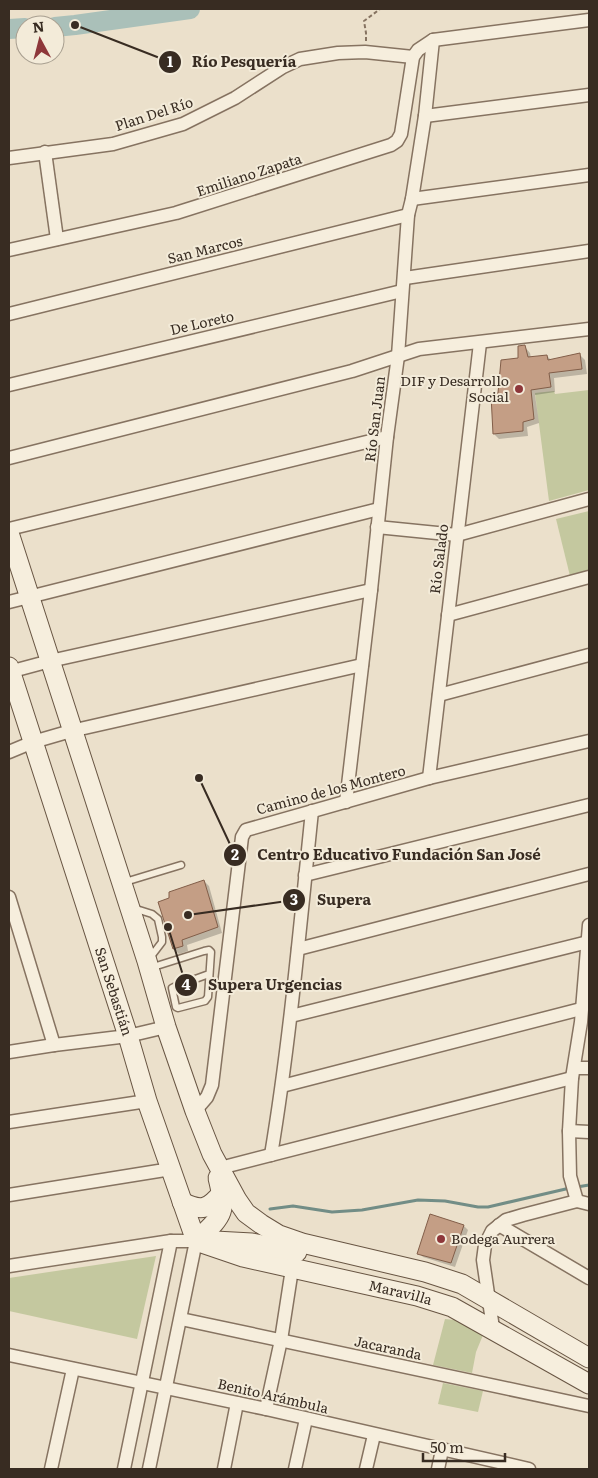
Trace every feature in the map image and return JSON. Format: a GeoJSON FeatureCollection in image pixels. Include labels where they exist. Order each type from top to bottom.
{"type":"FeatureCollection","features":[{"type":"Feature","properties":{"kind":"main road"},"geometry":{"type":"LineString","coordinates":[[9,533],[71,731],[148,965],[166,1028],[219,1172],[224,1203],[221,1215],[196,1240]]}},
{"type":"Feature","properties":{"kind":"main road","name":"San Sebastián"},"geometry":{"type":"LineString","coordinates":[[9,670],[128,1036],[147,1101],[196,1240]]}},
{"type":"Feature","properties":{"kind":"main road"},"geometry":{"type":"LineString","coordinates":[[182,1202],[195,1208],[202,1208],[214,1202],[219,1172]]}},
{"type":"Feature","properties":{"kind":"main road","name":"Maravilla"},"geometry":{"type":"LineString","coordinates":[[219,1172],[246,1212],[278,1235],[302,1243],[425,1272],[462,1284],[589,1358]]}},
{"type":"Feature","properties":{"kind":"main road"},"geometry":{"type":"LineString","coordinates":[[196,1240],[252,1243],[333,1257],[347,1254]]}},
{"type":"Feature","properties":{"kind":"main road","name":"Maravilla"},"geometry":{"type":"LineString","coordinates":[[196,1240],[243,1257],[417,1296],[452,1307],[493,1328],[589,1384]]}},
{"type":"Feature","properties":{"kind":"street"},"geometry":{"type":"LineString","coordinates":[[413,57],[428,43],[589,20]]}},
{"type":"Feature","properties":{"kind":"street","name":"Río San Juan"},"geometry":{"type":"LineString","coordinates":[[346,802],[372,590],[387,437],[398,356],[408,215],[425,116],[428,43]]}},
{"type":"Feature","properties":{"kind":"street","name":"Plan Del Río"},"geometry":{"type":"LineString","coordinates":[[9,158],[113,144],[183,124],[235,98],[283,67],[300,59],[338,53],[365,52],[413,57]]}},
{"type":"Feature","properties":{"kind":"street","name":"Emiliano Zapata"},"geometry":{"type":"LineString","coordinates":[[9,250],[176,213],[391,145],[401,134],[413,57]]}},
{"type":"Feature","properties":{"kind":"street"},"geometry":{"type":"LineString","coordinates":[[425,116],[589,95]]}},
{"type":"Feature","properties":{"kind":"street"},"geometry":{"type":"LineString","coordinates":[[45,152],[57,240]]}},
{"type":"Feature","properties":{"kind":"street"},"geometry":{"type":"LineString","coordinates":[[412,199],[589,175]]}},
{"type":"Feature","properties":{"kind":"street","name":"San Marcos"},"geometry":{"type":"LineString","coordinates":[[9,314],[408,215]]}},
{"type":"Feature","properties":{"kind":"street","name":"De Loreto"},"geometry":{"type":"LineString","coordinates":[[9,385],[403,284],[589,251]]}},
{"type":"Feature","properties":{"kind":"street"},"geometry":{"type":"LineString","coordinates":[[9,458],[352,371],[419,349],[589,330]]}},
{"type":"Feature","properties":{"kind":"street","name":"Río Salado"},"geometry":{"type":"LineString","coordinates":[[430,778],[480,343]]}},
{"type":"Feature","properties":{"kind":"street"},"geometry":{"type":"LineString","coordinates":[[9,529],[387,437]]}},
{"type":"Feature","properties":{"kind":"street"},"geometry":{"type":"LineString","coordinates":[[377,528],[457,534],[589,499]]}},
{"type":"Feature","properties":{"kind":"street"},"geometry":{"type":"LineString","coordinates":[[9,602],[379,509]]}},
{"type":"Feature","properties":{"kind":"street"},"geometry":{"type":"LineString","coordinates":[[448,615],[589,577]]}},
{"type":"Feature","properties":{"kind":"street"},"geometry":{"type":"LineString","coordinates":[[9,670],[372,590]]}},
{"type":"Feature","properties":{"kind":"street"},"geometry":{"type":"LineString","coordinates":[[439,695],[589,655]]}},
{"type":"Feature","properties":{"kind":"street"},"geometry":{"type":"LineString","coordinates":[[9,752],[33,742],[71,731],[362,665]]}},
{"type":"Feature","properties":{"kind":"street","name":"Camino de los Montero"},"geometry":{"type":"LineString","coordinates":[[195,1111],[207,1097],[212,1085],[243,833],[250,827],[430,778],[589,741]]}},
{"type":"Feature","properties":{"kind":"street"},"geometry":{"type":"LineString","coordinates":[[305,875],[589,805]]}},
{"type":"Feature","properties":{"kind":"street"},"geometry":{"type":"LineString","coordinates":[[271,1155],[291,1016],[312,811]]}},
{"type":"Feature","properties":{"kind":"street"},"geometry":{"type":"LineString","coordinates":[[298,949],[589,874]]}},
{"type":"Feature","properties":{"kind":"street"},"geometry":{"type":"LineString","coordinates":[[9,896],[54,1045]]}},
{"type":"Feature","properties":{"kind":"street"},"geometry":{"type":"LineString","coordinates":[[493,1328],[483,1260],[485,1245],[492,1231],[506,1220],[581,1200],[570,1176],[569,1131],[573,1073],[585,1023],[581,1009],[589,926]]}},
{"type":"Feature","properties":{"kind":"street"},"geometry":{"type":"LineString","coordinates":[[291,1016],[588,942]]}},
{"type":"Feature","properties":{"kind":"street"},"geometry":{"type":"LineString","coordinates":[[282,1086],[581,1009]]}},
{"type":"Feature","properties":{"kind":"street"},"geometry":{"type":"LineString","coordinates":[[9,1052],[128,1036],[166,1028]]}},
{"type":"Feature","properties":{"kind":"street"},"geometry":{"type":"LineString","coordinates":[[219,1172],[271,1155],[589,1068]]}},
{"type":"Feature","properties":{"kind":"street"},"geometry":{"type":"LineString","coordinates":[[9,1122],[147,1101]]}},
{"type":"Feature","properties":{"kind":"street"},"geometry":{"type":"LineString","coordinates":[[569,1131],[589,1132]]}},
{"type":"Feature","properties":{"kind":"street"},"geometry":{"type":"LineString","coordinates":[[9,1195],[170,1170]]}},
{"type":"Feature","properties":{"kind":"street"},"geometry":{"type":"LineString","coordinates":[[499,1225],[589,1278]]}},
{"type":"Feature","properties":{"kind":"street"},"geometry":{"type":"LineString","coordinates":[[124,1469],[171,1240]]}},
{"type":"Feature","properties":{"kind":"street"},"geometry":{"type":"LineString","coordinates":[[9,1266],[171,1240],[196,1240],[182,1319],[149,1469]]}},
{"type":"Feature","properties":{"kind":"street"},"geometry":{"type":"LineString","coordinates":[[266,1409],[292,1269]]}},
{"type":"Feature","properties":{"kind":"street","name":"Jacaranda"},"geometry":{"type":"LineString","coordinates":[[182,1319],[589,1406]]}},
{"type":"Feature","properties":{"kind":"street","name":"Benito Arámbula"},"geometry":{"type":"LineString","coordinates":[[9,1355],[266,1409],[510,1467],[529,1469]]}},
{"type":"Feature","properties":{"kind":"street"},"geometry":{"type":"LineString","coordinates":[[51,1469],[73,1369]]}},
{"type":"Feature","properties":{"kind":"street"},"geometry":{"type":"LineString","coordinates":[[224,1469],[237,1403]]}},
{"type":"Feature","properties":{"kind":"street"},"geometry":{"type":"LineString","coordinates":[[295,1469],[306,1419]]}},
{"type":"Feature","properties":{"kind":"street"},"geometry":{"type":"LineString","coordinates":[[366,1469],[374,1434]]}},
{"type":"Feature","properties":{"kind":"street"},"geometry":{"type":"LineString","coordinates":[[438,1469],[442,1450]]}},
{"type":"Feature","properties":{"kind":"lane"},"geometry":{"type":"LineString","coordinates":[[121,883],[181,866]]}},
{"type":"Feature","properties":{"kind":"lane"},"geometry":{"type":"LineString","coordinates":[[148,965],[209,950],[211,952],[208,974],[208,997],[205,1001],[178,1008],[176,1007],[172,988],[208,974]]}},
{"type":"Feature","properties":{"kind":"path"},"geometry":{"type":"LineString","coordinates":[[365,52],[366,33],[364,21],[380,9]]}},
{"type":"Feature","properties":{"kind":"green space"},"geometry":{"type":"Polygon","coordinates":[[[589,390],[589,490],[549,501],[535,393],[554,391],[555,394],[589,390]]]}},
{"type":"Feature","properties":{"kind":"green space"},"geometry":{"type":"Polygon","coordinates":[[[589,511],[589,571],[570,576],[556,519],[589,511]]]}},
{"type":"Feature","properties":{"kind":"green space"},"geometry":{"type":"Polygon","coordinates":[[[156,1256],[137,1339],[9,1311],[9,1278],[156,1256]]]}},
{"type":"Feature","properties":{"kind":"green space"},"geometry":{"type":"Polygon","coordinates":[[[445,1319],[455,1320],[483,1335],[476,1352],[472,1373],[433,1365],[445,1319]]]}},
{"type":"Feature","properties":{"kind":"green space"},"geometry":{"type":"Polygon","coordinates":[[[443,1383],[483,1391],[478,1412],[438,1404],[443,1383]]]}},
{"type":"Feature","properties":{"kind":"building","name":"DIF y Desarrollo Social"},"geometry":{"type":"Polygon","coordinates":[[[525,345],[528,357],[547,355],[548,360],[580,353],[582,369],[549,373],[551,387],[531,390],[534,419],[523,422],[523,431],[493,434],[491,395],[498,393],[501,360],[518,358],[518,346],[525,345]]]}},
{"type":"Feature","properties":{"kind":"building"},"geometry":{"type":"Polygon","coordinates":[[[204,880],[218,927],[182,940],[183,946],[173,949],[158,902],[169,898],[169,892],[204,880]]]}},
{"type":"Feature","properties":{"kind":"building","name":"Bodega Aurrera"},"geometry":{"type":"Polygon","coordinates":[[[430,1214],[464,1225],[451,1263],[417,1254],[430,1214]]]}},
{"type":"Feature","properties":{"kind":"waterway"},"geometry":{"type":"LineString","coordinates":[[65,26],[190,9]]}},
{"type":"Feature","properties":{"kind":"waterway"},"geometry":{"type":"LineString","coordinates":[[9,29],[15,29]]}},
{"type":"Feature","properties":{"kind":"waterway"},"geometry":{"type":"LineString","coordinates":[[577,1187],[589,1185]]}},
{"type":"Feature","properties":{"kind":"waterway"},"geometry":{"type":"LineString","coordinates":[[270,1209],[293,1206],[332,1212],[362,1210],[418,1200],[445,1201],[488,1207],[570,1188]]}},
{"type":"Feature","properties":{"kind":"place","name":"Río Pesquería"},"geometry":{"type":"Point","coordinates":[75,25]}},
{"type":"Feature","properties":{"kind":"place","name":"DIF y Desarrollo Social"},"geometry":{"type":"Point","coordinates":[519,389]}},
{"type":"Feature","properties":{"kind":"place","name":"Centro Educativo Fundación San José"},"geometry":{"type":"Point","coordinates":[199,778]}},
{"type":"Feature","properties":{"kind":"place","name":"Supera"},"geometry":{"type":"Point","coordinates":[188,915]}},
{"type":"Feature","properties":{"kind":"place","name":"Supera Urgencias"},"geometry":{"type":"Point","coordinates":[168,927]}},
{"type":"Feature","properties":{"kind":"place","name":"Bodega Aurrera"},"geometry":{"type":"Point","coordinates":[441,1239]}}]}
